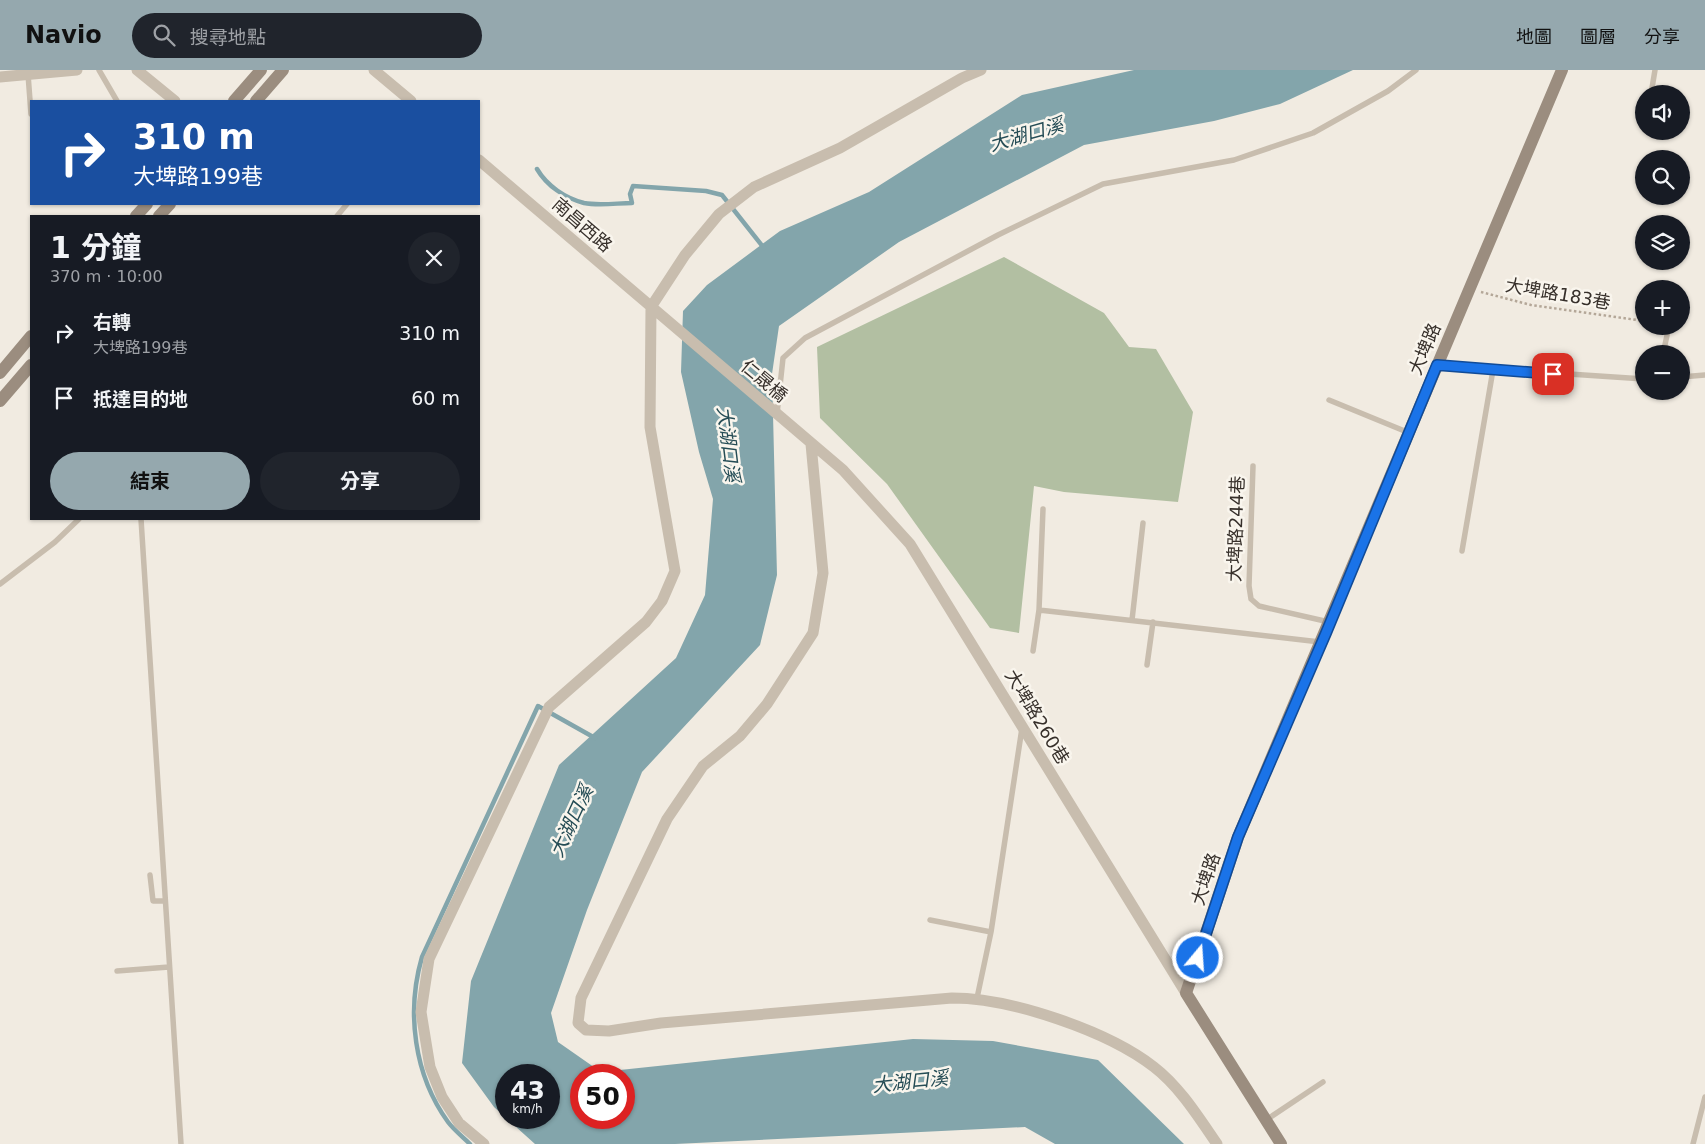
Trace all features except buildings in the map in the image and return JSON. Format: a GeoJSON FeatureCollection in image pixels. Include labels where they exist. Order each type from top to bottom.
{"type":"FeatureCollection","features":[{"type":"Feature","properties":{"kind":"main road"},"geometry":{"type":"LineString","coordinates":[[235,100],[261,70]]}},
{"type":"Feature","properties":{"kind":"main road"},"geometry":{"type":"LineString","coordinates":[[257,100],[283,70]]}},
{"type":"Feature","properties":{"kind":"main road","name":"大埤路"},"geometry":{"type":"LineString","coordinates":[[1186,993],[1238,837],[1331,623],[1408,432],[1562,70]]}},
{"type":"Feature","properties":{"kind":"main road"},"geometry":{"type":"LineString","coordinates":[[137,215],[146,205]]}},
{"type":"Feature","properties":{"kind":"main road"},"geometry":{"type":"LineString","coordinates":[[160,215],[169,205]]}},
{"type":"Feature","properties":{"kind":"main road"},"geometry":{"type":"LineString","coordinates":[[0,372],[30,337]]}},
{"type":"Feature","properties":{"kind":"main road"},"geometry":{"type":"LineString","coordinates":[[0,401],[30,365]]}},
{"type":"Feature","properties":{"kind":"main road"},"geometry":{"type":"LineString","coordinates":[[1186,993],[1281,1144]]}},
{"type":"Feature","properties":{"kind":"street"},"geometry":{"type":"LineString","coordinates":[[0,77],[77,70]]}},
{"type":"Feature","properties":{"kind":"street"},"geometry":{"type":"LineString","coordinates":[[137,70],[174,100]]}},
{"type":"Feature","properties":{"kind":"street"},"geometry":{"type":"LineString","coordinates":[[374,70],[410,100]]}},
{"type":"Feature","properties":{"kind":"street"},"geometry":{"type":"LineString","coordinates":[[484,1144],[459,1122],[442,1097],[430,1067],[421,1012],[429,959],[549,707],[646,622],[662,601],[675,571],[650,427],[651,307],[685,255],[719,214],[754,187],[840,148],[962,78],[981,70]]}},
{"type":"Feature","properties":{"kind":"street","name":"南昌西路"},"geometry":{"type":"LineString","coordinates":[[480,161],[663,318]]}},
{"type":"Feature","properties":{"kind":"street","name":"仁晟橋"},"geometry":{"type":"LineString","coordinates":[[663,318],[843,470]]}},
{"type":"Feature","properties":{"kind":"street"},"geometry":{"type":"LineString","coordinates":[[811,444],[822,574],[813,633],[767,704],[740,736],[703,766],[667,819],[580,998],[578,1023],[586,1030],[609,1031],[670,1022],[977,998],[1064,1021],[1110,1039],[1155,1068],[1191,1107],[1217,1144]]}},
{"type":"Feature","properties":{"kind":"street","name":"大埤路260巷"},"geometry":{"type":"LineString","coordinates":[[843,470],[910,544],[1186,993]]}},
{"type":"Feature","properties":{"kind":"lane"},"geometry":{"type":"LineString","coordinates":[[99,70],[116,100]]}},
{"type":"Feature","properties":{"kind":"lane"},"geometry":{"type":"LineString","coordinates":[[777,416],[782,358],[814,333],[998,235],[1103,184],[1234,160],[1313,133],[1388,91],[1416,70]]}},
{"type":"Feature","properties":{"kind":"lane"},"geometry":{"type":"LineString","coordinates":[[1652,85],[1655,70]]}},
{"type":"Feature","properties":{"kind":"lane"},"geometry":{"type":"LineString","coordinates":[[28,74],[30,101]]}},
{"type":"Feature","properties":{"kind":"lane"},"geometry":{"type":"LineString","coordinates":[[337,215],[346,205]]}},
{"type":"Feature","properties":{"kind":"lane"},"geometry":{"type":"LineString","coordinates":[[1437,365],[1635,378]]}},
{"type":"Feature","properties":{"kind":"lane"},"geometry":{"type":"LineString","coordinates":[[1462,551],[1493,370]]}},
{"type":"Feature","properties":{"kind":"lane"},"geometry":{"type":"LineString","coordinates":[[1690,377],[1705,376]]}},
{"type":"Feature","properties":{"kind":"lane"},"geometry":{"type":"LineString","coordinates":[[1328,400],[1408,432]]}},
{"type":"Feature","properties":{"kind":"lane","name":"大埤路244巷"},"geometry":{"type":"LineString","coordinates":[[1253,466],[1249,586],[1251,599],[1259,606],[1331,623]]}},
{"type":"Feature","properties":{"kind":"lane"},"geometry":{"type":"LineString","coordinates":[[1032,651],[1039,610],[1042,509]]}},
{"type":"Feature","properties":{"kind":"lane"},"geometry":{"type":"LineString","coordinates":[[0,584],[55,542],[78,520]]}},
{"type":"Feature","properties":{"kind":"lane"},"geometry":{"type":"LineString","coordinates":[[141,520],[182,1144]]}},
{"type":"Feature","properties":{"kind":"lane"},"geometry":{"type":"LineString","coordinates":[[1132,620],[1143,523]]}},
{"type":"Feature","properties":{"kind":"lane"},"geometry":{"type":"LineString","coordinates":[[1039,610],[1322,642]]}},
{"type":"Feature","properties":{"kind":"lane"},"geometry":{"type":"LineString","coordinates":[[1147,665],[1153,622]]}},
{"type":"Feature","properties":{"kind":"lane"},"geometry":{"type":"LineString","coordinates":[[977,998],[991,932],[1022,726]]}},
{"type":"Feature","properties":{"kind":"lane"},"geometry":{"type":"LineString","coordinates":[[150,875],[153,901],[165,901]]}},
{"type":"Feature","properties":{"kind":"lane"},"geometry":{"type":"LineString","coordinates":[[930,920],[991,932]]}},
{"type":"Feature","properties":{"kind":"lane"},"geometry":{"type":"LineString","coordinates":[[116,970],[169,967]]}},
{"type":"Feature","properties":{"kind":"lane"},"geometry":{"type":"LineString","coordinates":[[1266,1120],[1323,1082]]}},
{"type":"Feature","properties":{"kind":"lane"},"geometry":{"type":"LineString","coordinates":[[1693,1144],[1705,1097]]}},
{"type":"Feature","properties":{"kind":"path","name":"大埤路183巷"},"geometry":{"type":"LineString","coordinates":[[1469,289],[1530,305],[1635,320]]}},
{"type":"Feature","properties":{"kind":"green space"},"geometry":{"type":"Polygon","coordinates":[[[1004,257],[1104,313],[1129,347],[1156,349],[1193,412],[1178,502],[1064,492],[1034,486],[1019,633],[990,628],[887,484],[820,418],[817,347],[1004,257]]]}},
{"type":"Feature","properties":{"kind":"water","name":"大湖口溪"},"geometry":{"type":"Polygon","coordinates":[[[1134,70],[1353,70],[1280,104],[1214,121],[1084,145],[899,242],[779,326],[772,374],[777,575],[760,645],[642,772],[587,910],[551,1013],[558,1042],[590,1064],[570,1064],[570,1129],[635,1129],[635,1068],[913,1039],[993,1041],[1098,1060],[1184,1144],[1055,1144],[1025,1127],[675,1144],[535,1144],[518,1129],[560,1129],[560,1064],[495,1064],[495,1108],[462,1063],[471,981],[559,765],[676,658],[705,595],[713,499],[699,452],[681,372],[683,311],[707,285],[780,231],[869,192],[1022,95],[1134,70]]]}},
{"type":"Feature","properties":{"kind":"waterway"},"geometry":{"type":"LineString","coordinates":[[537,169],[546,181],[563,195],[590,204],[632,203],[630,194],[633,186],[706,191],[722,195],[764,248]]}},
{"type":"Feature","properties":{"kind":"waterway"},"geometry":{"type":"LineString","coordinates":[[470,1144],[450,1125],[436,1104],[421,1064],[414,1021],[417,978],[422,957],[538,706],[595,738]]}},
{"type":"Feature","properties":{"kind":"route"},"geometry":{"type":"LineString","coordinates":[[1198,958],[1238,837],[1326,633],[1437,365],[1553,374]]}}]}
